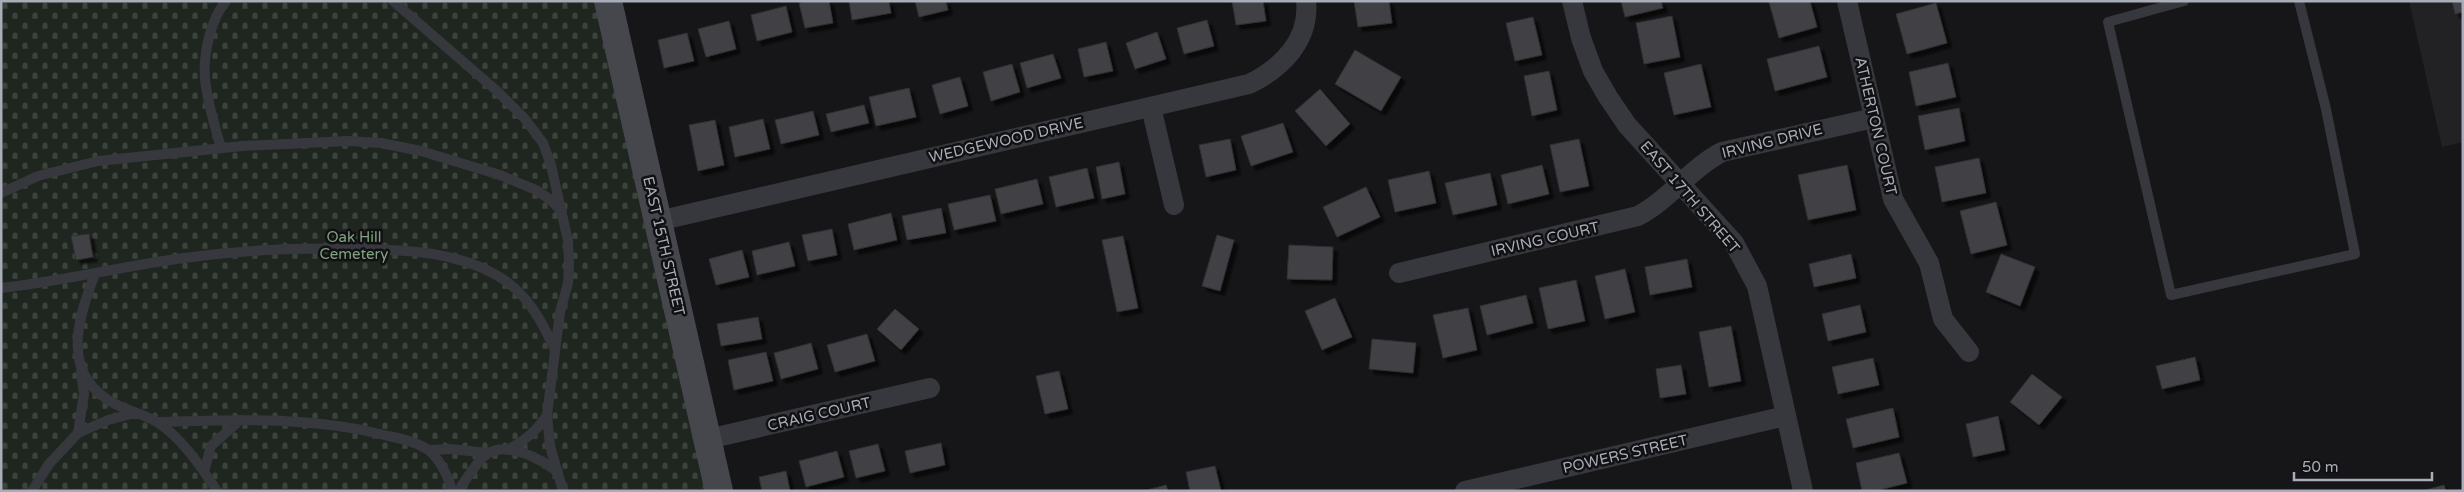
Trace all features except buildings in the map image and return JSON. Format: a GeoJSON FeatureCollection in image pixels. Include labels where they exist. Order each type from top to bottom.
{"type":"FeatureCollection","features":[{"type":"Feature","properties":{"kind":"main road","name":"EAST 15TH STREET"},"geometry":{"type":"LineString","coordinates":[[608,1],[719,491]]}},
{"type":"Feature","properties":{"kind":"street","name":"WEDGEWOOD DRIVE"},"geometry":{"type":"LineString","coordinates":[[658,221],[1249,84],[1268,75],[1286,60],[1297,43],[1304,27],[1306,1]]}},
{"type":"Feature","properties":{"kind":"street","name":"EAST 17TH STREET"},"geometry":{"type":"LineString","coordinates":[[1572,1],[1581,38],[1593,71],[1604,90],[1627,125],[1734,244],[1758,286],[1785,416],[1803,491]]}},
{"type":"Feature","properties":{"kind":"street","name":"ATHERTON COURT"},"geometry":{"type":"LineString","coordinates":[[1847,1],[1893,200],[1930,263],[1942,319],[1969,352]]}},
{"type":"Feature","properties":{"kind":"street"},"geometry":{"type":"LineString","coordinates":[[1151,106],[1174,205]]}},
{"type":"Feature","properties":{"kind":"street","name":"IRVING DRIVE"},"geometry":{"type":"LineString","coordinates":[[1680,184],[1706,160],[1722,152],[1874,118]]}},
{"type":"Feature","properties":{"kind":"street","name":"IRVING COURT"},"geometry":{"type":"LineString","coordinates":[[1399,273],[1620,222],[1651,209],[1680,184]]}},
{"type":"Feature","properties":{"kind":"street","name":"CRAIG COURT"},"geometry":{"type":"LineString","coordinates":[[708,439],[930,388]]}},
{"type":"Feature","properties":{"kind":"street","name":"POWERS STREET"},"geometry":{"type":"LineString","coordinates":[[1465,491],[1785,416]]}},
{"type":"Feature","properties":{"kind":"lane"},"geometry":{"type":"LineString","coordinates":[[221,148],[205,78],[209,39],[221,7],[226,1]]}},
{"type":"Feature","properties":{"kind":"lane"},"geometry":{"type":"LineString","coordinates":[[394,1],[490,85],[525,119],[543,143],[551,165],[568,241],[569,264],[568,283],[560,312],[547,415],[550,446],[563,491]]}},
{"type":"Feature","properties":{"kind":"lane"},"geometry":{"type":"LineString","coordinates":[[2184,1],[2108,22],[2171,295],[2355,254],[2326,109],[2299,1]]}},
{"type":"Feature","properties":{"kind":"lane"},"geometry":{"type":"LineString","coordinates":[[1,193],[38,176],[98,161],[221,148],[348,141],[381,142],[421,151],[500,175],[536,190],[551,200],[562,212]]}},
{"type":"Feature","properties":{"kind":"lane"},"geometry":{"type":"LineString","coordinates":[[1,288],[185,258],[251,252],[352,248],[439,254],[472,264],[499,277],[521,294],[541,320],[555,350]]}},
{"type":"Feature","properties":{"kind":"lane"},"geometry":{"type":"LineString","coordinates":[[78,433],[84,394],[77,342],[81,308],[95,274]]}},
{"type":"Feature","properties":{"kind":"lane"},"geometry":{"type":"LineString","coordinates":[[80,367],[94,388],[114,403],[157,422],[180,442],[217,491]]}},
{"type":"Feature","properties":{"kind":"lane"},"geometry":{"type":"LineString","coordinates":[[32,491],[49,464],[78,433],[122,415],[136,413]]}},
{"type":"Feature","properties":{"kind":"lane"},"geometry":{"type":"LineString","coordinates":[[507,450],[525,440],[538,429],[547,415]]}},
{"type":"Feature","properties":{"kind":"lane"},"geometry":{"type":"LineString","coordinates":[[204,472],[210,446],[240,420]]}},
{"type":"Feature","properties":{"kind":"lane"},"geometry":{"type":"LineString","coordinates":[[157,422],[287,420],[350,426],[413,442],[429,450],[476,450],[488,453],[507,450],[526,453],[542,460],[558,472]]}},
{"type":"Feature","properties":{"kind":"lane"},"geometry":{"type":"LineString","coordinates":[[429,450],[446,476],[452,491]]}},
{"type":"Feature","properties":{"kind":"lane"},"geometry":{"type":"LineString","coordinates":[[459,491],[477,464],[488,453]]}},
{"type":"Feature","properties":{"kind":"shaded area"},"geometry":{"type":"Polygon","coordinates":[[[2409,1],[2463,1],[2463,142],[2442,147],[2409,1]]]}},
{"type":"Feature","properties":{"kind":"green space","name":"Oak Hill Cemetery"},"geometry":{"type":"Polygon","coordinates":[[[596,1],[707,491],[1,491],[1,2],[596,1]]]}}]}
